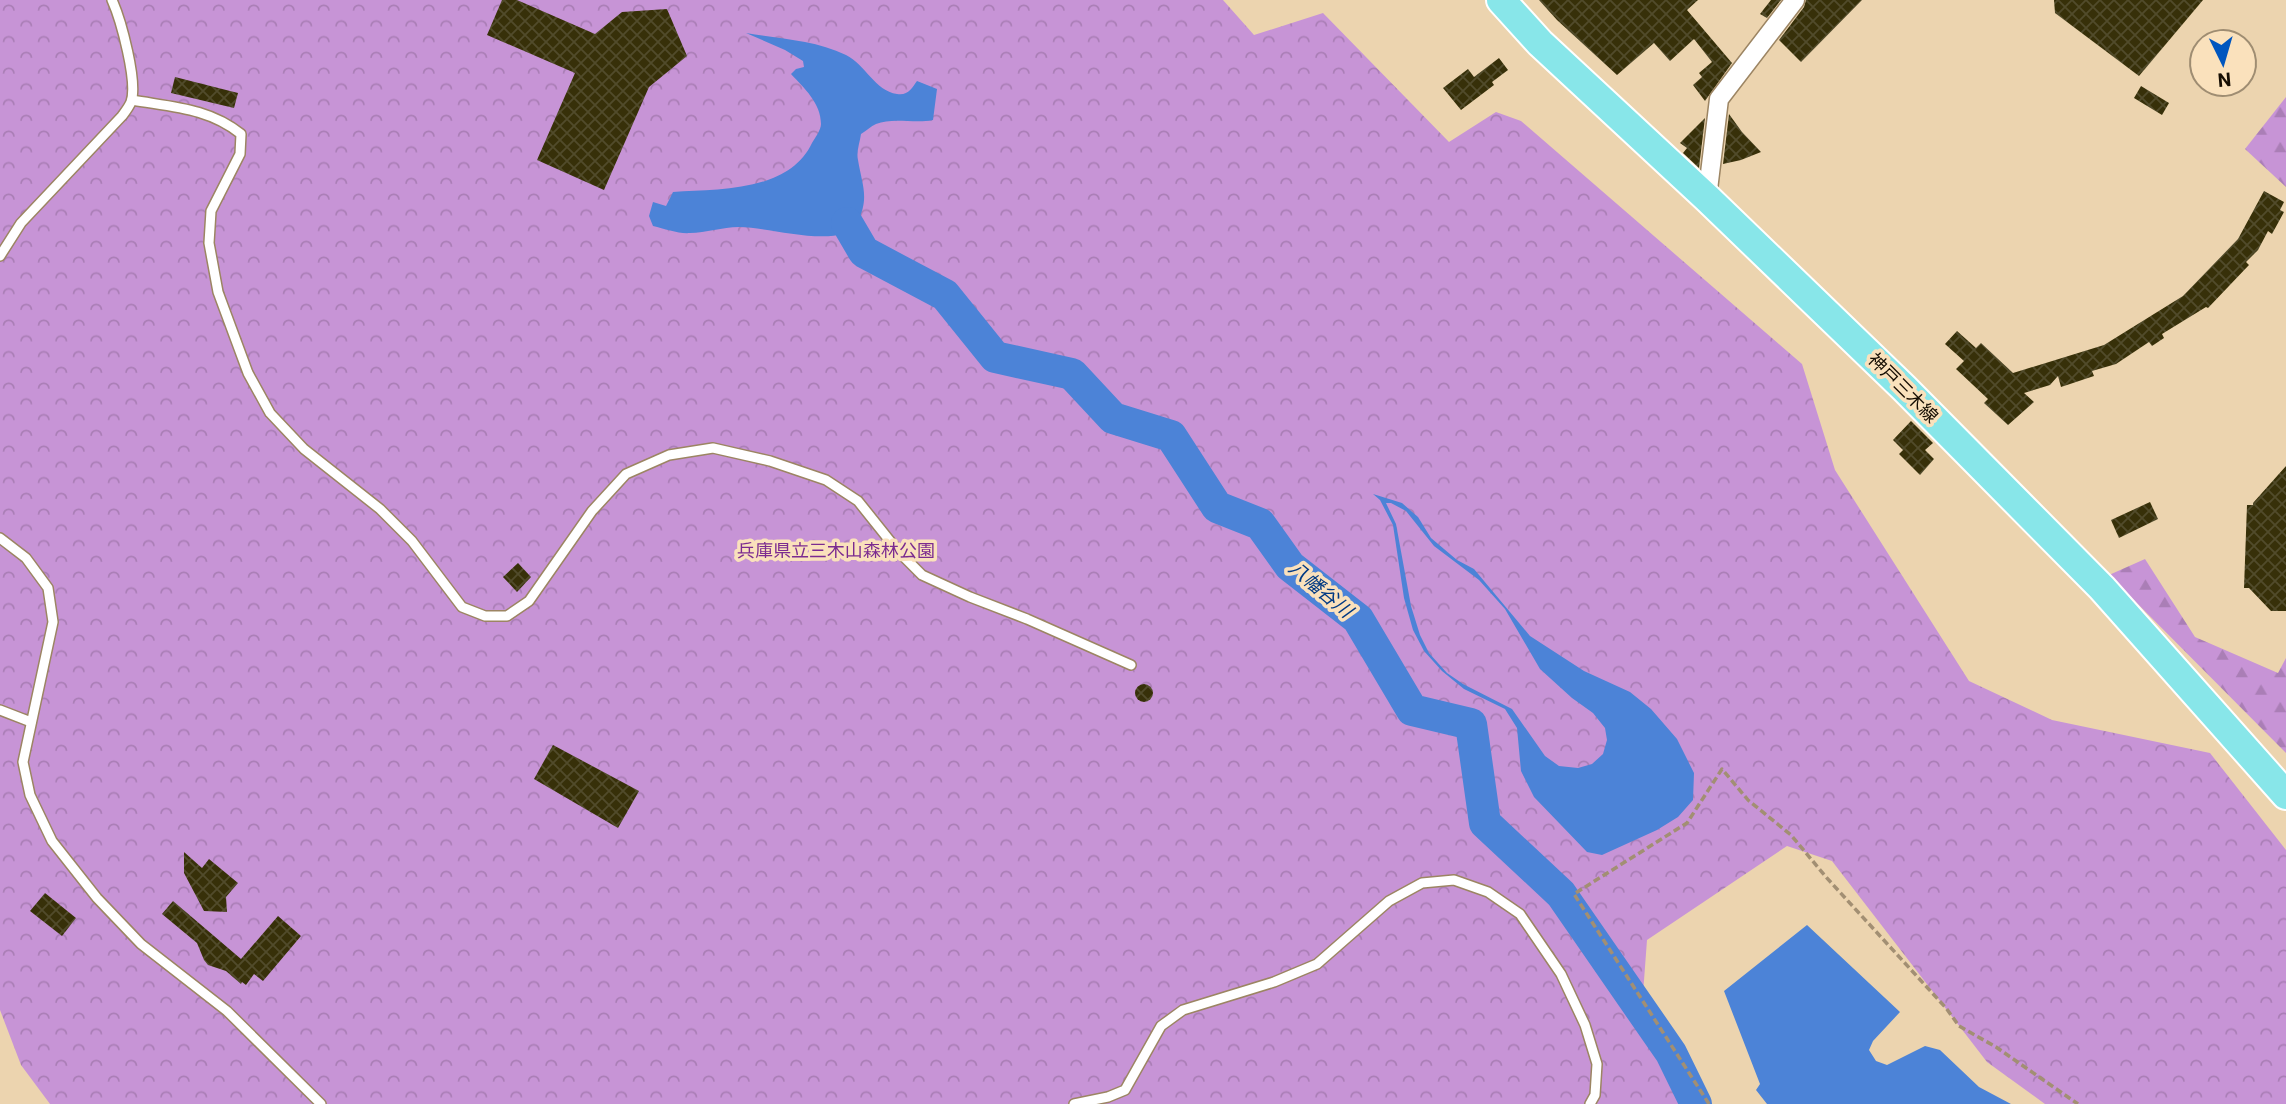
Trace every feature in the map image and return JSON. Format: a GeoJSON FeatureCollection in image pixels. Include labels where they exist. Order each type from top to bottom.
{"type":"FeatureCollection","features":[{"type":"Feature","properties":{"kind":"main road","name":"神戸三木線"},"geometry":{"type":"LineString","coordinates":[[1501,0],[1541,43],[1904,388],[2102,588],[2286,795]]}},
{"type":"Feature","properties":{"kind":"street"},"geometry":{"type":"LineString","coordinates":[[1707,198],[1719,99],[1795,0]]}},
{"type":"Feature","properties":{"kind":"lane"},"geometry":{"type":"LineString","coordinates":[[0,256],[21,223],[122,116],[132,100],[129,56],[119,15],[112,0]]}},
{"type":"Feature","properties":{"kind":"lane"},"geometry":{"type":"LineString","coordinates":[[132,100],[202,112],[226,122],[241,134],[240,154],[211,211],[209,243],[218,292],[248,373],[270,413],[304,449],[380,509],[412,541],[462,607],[485,617],[507,616],[529,601],[592,511],[626,474],[669,455],[713,448],[770,461],[826,480],[858,501],[898,551],[922,575],[1131,665]]}},
{"type":"Feature","properties":{"kind":"lane"},"geometry":{"type":"LineString","coordinates":[[0,538],[26,558],[48,588],[53,622],[23,762],[30,795],[52,841],[97,898],[141,944],[227,1011],[321,1104]]}},
{"type":"Feature","properties":{"kind":"lane"},"geometry":{"type":"LineString","coordinates":[[0,710],[31,722]]}},
{"type":"Feature","properties":{"kind":"lane"},"geometry":{"type":"LineString","coordinates":[[1074,1104],[1108,1097],[1125,1090],[1161,1026],[1183,1010],[1274,982],[1317,964],[1389,901],[1422,883],[1454,880],[1489,892],[1520,914],[1561,974],[1585,1025],[1597,1064],[1595,1094],[1590,1104]]}},
{"type":"Feature","properties":{"kind":"path"},"geometry":{"type":"LineString","coordinates":[[1709,1104],[1574,894],[1688,823],[1722,769],[1748,800],[1791,835],[1959,1026],[1996,1047],[2078,1104]]}},
{"type":"Feature","properties":{"kind":"green space","name":"兵庫県立三木山森林公園"},"geometry":{"type":"Polygon","coordinates":[[[0,0],[1223,0],[1254,35],[1323,13],[1449,142],[1496,112],[1521,121],[1802,364],[1835,470],[1969,681],[2052,720],[2210,753],[2286,850],[2286,1104],[2045,1104],[1987,1062],[1832,861],[1787,846],[1647,940],[1643,994],[1701,1104],[50,1104],[21,1065],[0,1010],[0,0]]]}},
{"type":"Feature","properties":{"kind":"green space"},"geometry":{"type":"Polygon","coordinates":[[[2286,97],[2286,187],[2245,149],[2286,97]]]}},
{"type":"Feature","properties":{"kind":"green space"},"geometry":{"type":"Polygon","coordinates":[[[2145,559],[2195,637],[2278,673],[2286,658],[2286,753],[2109,575],[2145,559]]]}},
{"type":"Feature","properties":{"kind":"water"},"geometry":{"type":"Polygon","coordinates":[[[746,33],[810,43],[834,50],[853,59],[876,83],[889,92],[904,94],[917,81],[937,89],[933,120],[883,122],[861,134],[858,157],[864,199],[857,223],[849,231],[820,236],[739,227],[686,233],[653,226],[649,216],[653,202],[666,206],[673,192],[731,188],[770,179],[787,171],[801,159],[819,131],[821,124],[818,109],[806,90],[791,74],[804,67],[803,61],[746,33]]]}},
{"type":"Feature","properties":{"kind":"water"},"geometry":{"type":"Polygon","coordinates":[[[1373,494],[1402,503],[1418,517],[1431,538],[1457,560],[1474,569],[1530,636],[1584,671],[1630,692],[1651,709],[1677,739],[1694,773],[1693,800],[1678,817],[1657,830],[1602,855],[1587,852],[1534,797],[1521,771],[1517,728],[1505,709],[1464,689],[1442,671],[1424,651],[1413,630],[1404,598],[1393,525],[1380,500],[1373,494]],[[1386,503],[1396,524],[1411,606],[1429,653],[1447,673],[1463,684],[1512,709],[1545,756],[1559,766],[1578,768],[1592,764],[1603,754],[1607,740],[1605,728],[1593,713],[1540,669],[1505,609],[1479,580],[1434,546],[1406,511],[1386,503]]]}},
{"type":"Feature","properties":{"kind":"water"},"geometry":{"type":"Polygon","coordinates":[[[1807,925],[1900,1012],[1873,1041],[1869,1050],[1876,1061],[1887,1065],[1925,1046],[1940,1050],[1979,1087],[2011,1104],[1767,1104],[1756,1090],[1760,1084],[1724,991],[1807,925]]]}},
{"type":"Feature","properties":{"kind":"building"},"geometry":{"type":"Polygon","coordinates":[[[502,0],[517,0],[595,34],[622,12],[667,9],[687,56],[649,87],[604,190],[537,160],[575,73],[487,35],[502,0]]]}},
{"type":"Feature","properties":{"kind":"building"},"geometry":{"type":"Polygon","coordinates":[[[1539,0],[1698,0],[1687,10],[1732,63],[1705,101],[1693,85],[1702,77],[1699,73],[1712,62],[1694,39],[1670,61],[1654,43],[1617,75],[1539,0]]]}},
{"type":"Feature","properties":{"kind":"building"},"geometry":{"type":"Polygon","coordinates":[[[1771,0],[1781,0],[1767,18],[1760,14],[1771,0]]]}},
{"type":"Feature","properties":{"kind":"building"},"geometry":{"type":"Polygon","coordinates":[[[1806,0],[1862,0],[1801,62],[1779,40],[1804,7],[1806,0]]]}},
{"type":"Feature","properties":{"kind":"building"},"geometry":{"type":"Polygon","coordinates":[[[2054,0],[2203,0],[2139,76],[2055,13],[2054,0]]]}},
{"type":"Feature","properties":{"kind":"building"},"geometry":{"type":"Polygon","coordinates":[[[1499,58],[1508,70],[1492,82],[1494,85],[1461,110],[1443,88],[1468,69],[1474,77],[1499,58]]]}},
{"type":"Feature","properties":{"kind":"building"},"geometry":{"type":"Polygon","coordinates":[[[175,77],[238,93],[234,108],[171,93],[175,77]]]}},
{"type":"Feature","properties":{"kind":"building"},"geometry":{"type":"Polygon","coordinates":[[[2141,86],[2169,103],[2162,115],[2134,98],[2141,86]]]}},
{"type":"Feature","properties":{"kind":"building"},"geometry":{"type":"Polygon","coordinates":[[[1729,114],[1761,152],[1723,164],[1729,114]]]}},
{"type":"Feature","properties":{"kind":"building"},"geometry":{"type":"Polygon","coordinates":[[[1705,118],[1699,168],[1683,153],[1687,148],[1680,143],[1705,118]]]}},
{"type":"Feature","properties":{"kind":"building"},"geometry":{"type":"Polygon","coordinates":[[[2264,191],[2284,202],[2280,210],[2284,212],[2272,234],[2268,231],[2258,250],[2246,262],[2249,265],[2208,308],[2162,334],[2164,338],[2152,346],[2149,342],[2116,364],[2092,371],[2094,376],[2061,387],[2058,376],[2050,385],[2024,393],[2034,402],[2008,425],[1984,403],[1988,399],[1956,369],[1964,361],[1945,344],[1957,331],[1976,348],[1981,343],[2013,373],[2104,345],[2183,296],[2238,239],[2264,191]]]}},
{"type":"Feature","properties":{"kind":"building"},"geometry":{"type":"Polygon","coordinates":[[[1911,421],[1933,443],[1925,450],[1934,459],[1920,475],[1899,454],[1903,450],[1893,440],[1911,421]]]}},
{"type":"Feature","properties":{"kind":"building"},"geometry":{"type":"Polygon","coordinates":[[[2286,466],[2286,611],[2271,611],[2249,588],[2244,588],[2247,505],[2253,505],[2286,466]]]}},
{"type":"Feature","properties":{"kind":"building"},"geometry":{"type":"Polygon","coordinates":[[[2150,502],[2158,519],[2119,538],[2111,520],[2150,502]]]}},
{"type":"Feature","properties":{"kind":"building"},"geometry":{"type":"Polygon","coordinates":[[[518,563],[531,577],[517,592],[503,577],[518,563]]]}},
{"type":"Feature","properties":{"kind":"building"},"geometry":{"type":"Polygon","coordinates":[[[1140,684],[1148,684],[1153,693],[1151,700],[1140,702],[1135,697],[1135,689],[1140,684]]]}},
{"type":"Feature","properties":{"kind":"building"},"geometry":{"type":"Polygon","coordinates":[[[553,745],[639,791],[618,828],[534,779],[553,745]]]}},
{"type":"Feature","properties":{"kind":"building"},"geometry":{"type":"Polygon","coordinates":[[[184,852],[202,868],[209,859],[238,883],[226,897],[227,912],[204,911],[184,873],[184,852]]]}},
{"type":"Feature","properties":{"kind":"building"},"geometry":{"type":"Polygon","coordinates":[[[45,893],[76,918],[62,936],[30,911],[45,893]]]}},
{"type":"Feature","properties":{"kind":"building"},"geometry":{"type":"Polygon","coordinates":[[[173,901],[241,959],[278,916],[301,936],[263,981],[254,974],[246,985],[242,982],[241,984],[226,971],[208,965],[197,943],[162,914],[173,901]]]}},
{"type":"Feature","properties":{"kind":"waterway","name":"八幡谷川"},"geometry":{"type":"LineString","coordinates":[[847,223],[864,252],[945,295],[995,357],[1072,374],[1113,418],[1171,436],[1217,507],[1260,524],[1290,566],[1358,619],[1412,710],[1471,724],[1485,823],[1561,894],[1671,1053],[1696,1104]]}}]}
